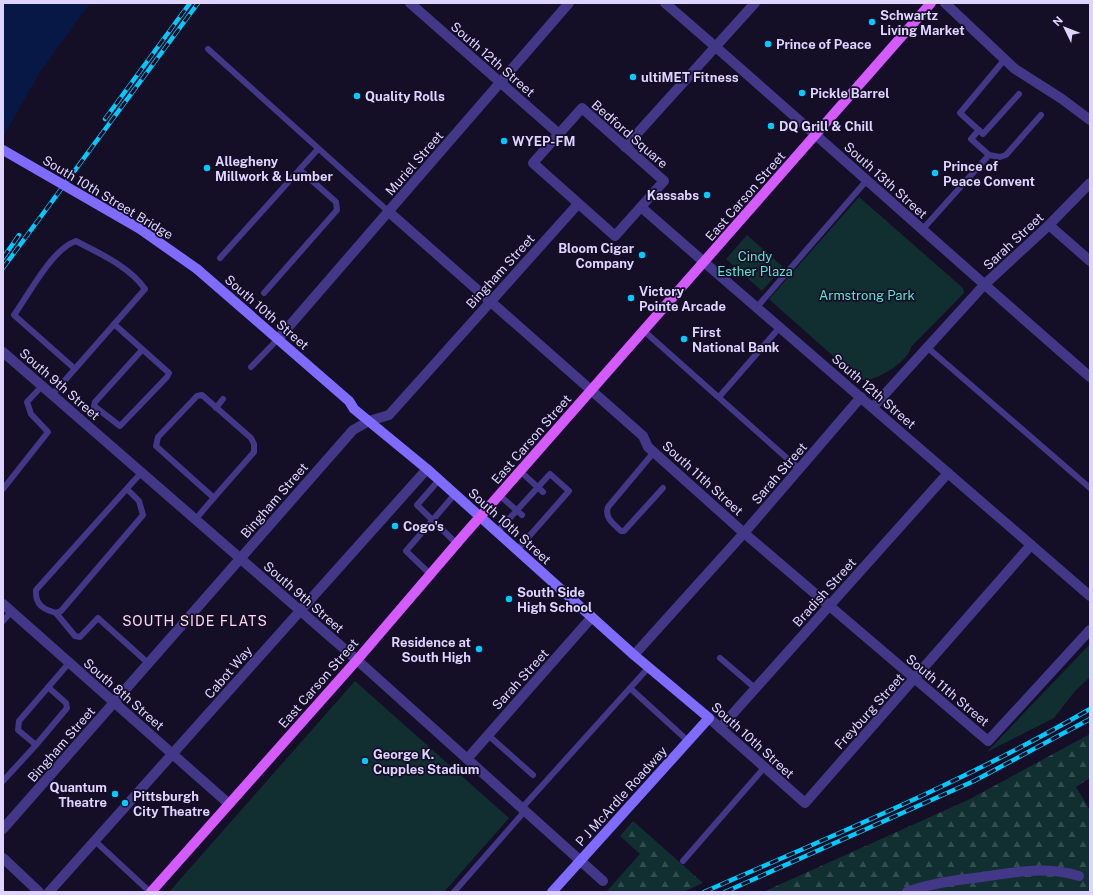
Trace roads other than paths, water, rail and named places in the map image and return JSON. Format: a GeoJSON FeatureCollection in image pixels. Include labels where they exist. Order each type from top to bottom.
{"type":"FeatureCollection","features":[{"type":"Feature","properties":{"kind":"main road","name":"East Carson Street"},"geometry":{"type":"LineString","coordinates":[[150,892],[357,660],[456,543],[644,332],[931,3]]}},
{"type":"Feature","properties":{"kind":"main road","name":"South 10th Street Bridge"},"geometry":{"type":"LineString","coordinates":[[3,150],[140,230],[197,269]]}},
{"type":"Feature","properties":{"kind":"main road","name":"South 10th Street"},"geometry":{"type":"LineString","coordinates":[[197,269],[350,401],[354,409],[427,469],[592,617],[709,718]]}},
{"type":"Feature","properties":{"kind":"main road","name":"P J McArdle Roadway"},"geometry":{"type":"LineString","coordinates":[[552,892],[709,718]]}},
{"type":"Feature","properties":{"kind":"street","name":"South 12th Street"},"geometry":{"type":"LineString","coordinates":[[410,3],[559,134]]}},
{"type":"Feature","properties":{"kind":"street","name":"Muriel Street"},"geometry":{"type":"LineString","coordinates":[[278,339],[569,3]]}},
{"type":"Feature","properties":{"kind":"street","name":"South 13th Street"},"geometry":{"type":"LineString","coordinates":[[665,3],[816,134],[984,285],[1090,377]]}},
{"type":"Feature","properties":{"kind":"street"},"geometry":{"type":"LineString","coordinates":[[625,147],[755,3]]}},
{"type":"Feature","properties":{"kind":"street"},"geometry":{"type":"LineString","coordinates":[[945,3],[1015,69],[1062,99],[1090,120]]}},
{"type":"Feature","properties":{"kind":"street","name":"Bedford Square"},"geometry":{"type":"LineString","coordinates":[[582,108],[625,147],[664,181],[615,236],[533,163],[582,108]]}},
{"type":"Feature","properties":{"kind":"street","name":"Sarah Street"},"geometry":{"type":"LineString","coordinates":[[873,407],[984,285],[1049,225],[1090,183]]}},
{"type":"Feature","properties":{"kind":"street","name":"Bingham Street"},"geometry":{"type":"LineString","coordinates":[[3,829],[353,430],[369,421],[388,415],[578,204]]}},
{"type":"Feature","properties":{"kind":"street","name":"South 12th Street"},"geometry":{"type":"LineString","coordinates":[[641,207],[1090,596]]}},
{"type":"Feature","properties":{"kind":"street","name":"South 11th Street"},"geometry":{"type":"LineString","coordinates":[[389,212],[643,436],[648,447],[744,533],[988,741],[1090,630]]}},
{"type":"Feature","properties":{"kind":"street"},"geometry":{"type":"LineString","coordinates":[[1049,225],[1090,262]]}},
{"type":"Feature","properties":{"kind":"street","name":"South 9th Street"},"geometry":{"type":"LineString","coordinates":[[3,352],[357,660],[603,881]]}},
{"type":"Feature","properties":{"kind":"street","name":"Sarah Street"},"geometry":{"type":"LineString","coordinates":[[634,654],[744,533],[861,397]]}},
{"type":"Feature","properties":{"kind":"street","name":"Cabot Way"},"geometry":{"type":"LineString","coordinates":[[49,892],[427,469]]}},
{"type":"Feature","properties":{"kind":"street","name":"Bradish Street"},"geometry":{"type":"LineString","coordinates":[[720,728],[948,473]]}},
{"type":"Feature","properties":{"kind":"street","name":"Freyburg Street"},"geometry":{"type":"LineString","coordinates":[[805,803],[1031,546]]}},
{"type":"Feature","properties":{"kind":"street","name":"South 8th Street"},"geometry":{"type":"LineString","coordinates":[[3,604],[229,804]]}},
{"type":"Feature","properties":{"kind":"street","name":"Sarah Street"},"geometry":{"type":"LineString","coordinates":[[466,759],[592,617]]}},
{"type":"Feature","properties":{"kind":"street","name":"South 10th Street"},"geometry":{"type":"LineString","coordinates":[[709,718],[805,803]]}},
{"type":"Feature","properties":{"kind":"street"},"geometry":{"type":"LineString","coordinates":[[3,858],[39,892]]}},
{"type":"Feature","properties":{"kind":"street"},"geometry":{"type":"LineString","coordinates":[[907,892],[929,884],[1034,870],[1056,871],[1079,876]]}},
{"type":"Feature","properties":{"kind":"lane"},"geometry":{"type":"LineString","coordinates":[[208,49],[389,212]]}},
{"type":"Feature","properties":{"kind":"lane"},"geometry":{"type":"LineString","coordinates":[[1005,59],[960,113],[983,134],[1019,94]]}},
{"type":"Feature","properties":{"kind":"lane"},"geometry":{"type":"LineString","coordinates":[[979,130],[971,139],[989,155],[1000,157],[1006,155],[1042,115]]}},
{"type":"Feature","properties":{"kind":"lane"},"geometry":{"type":"LineString","coordinates":[[220,258],[318,149]]}},
{"type":"Feature","properties":{"kind":"lane"},"geometry":{"type":"LineString","coordinates":[[922,230],[989,155]]}},
{"type":"Feature","properties":{"kind":"lane"},"geometry":{"type":"LineString","coordinates":[[264,293],[337,210],[336,202],[300,170]]}},
{"type":"Feature","properties":{"kind":"lane"},"geometry":{"type":"LineString","coordinates":[[757,308],[867,180]]}},
{"type":"Feature","properties":{"kind":"lane"},"geometry":{"type":"LineString","coordinates":[[52,395],[75,369],[114,324],[145,289],[139,280],[120,265],[76,240],[71,242],[54,257],[14,315],[75,369]]}},
{"type":"Feature","properties":{"kind":"lane"},"geometry":{"type":"LineString","coordinates":[[114,324],[169,373],[167,377],[120,426],[94,406],[95,402],[142,350]]}},
{"type":"Feature","properties":{"kind":"lane"},"geometry":{"type":"LineString","coordinates":[[719,397],[780,328]]}},
{"type":"Feature","properties":{"kind":"lane"},"geometry":{"type":"LineString","coordinates":[[644,332],[799,469]]}},
{"type":"Feature","properties":{"kind":"lane"},"geometry":{"type":"LineString","coordinates":[[251,368],[278,339]]}},
{"type":"Feature","properties":{"kind":"lane"},"geometry":{"type":"LineString","coordinates":[[928,348],[1090,488]]}},
{"type":"Feature","properties":{"kind":"lane"},"geometry":{"type":"LineString","coordinates":[[3,489],[48,432],[31,414],[28,402],[42,386]]}},
{"type":"Feature","properties":{"kind":"lane"},"geometry":{"type":"LineString","coordinates":[[195,520],[254,452],[254,444],[250,438],[202,396],[197,396],[158,438],[156,446],[214,498]]}},
{"type":"Feature","properties":{"kind":"lane"},"geometry":{"type":"LineString","coordinates":[[216,408],[223,399]]}},
{"type":"Feature","properties":{"kind":"lane"},"geometry":{"type":"LineString","coordinates":[[654,452],[608,507],[606,512],[608,518],[622,531],[624,531],[663,488]]}},
{"type":"Feature","properties":{"kind":"lane"},"geometry":{"type":"LineString","coordinates":[[520,471],[540,489]]}},
{"type":"Feature","properties":{"kind":"lane"},"geometry":{"type":"LineString","coordinates":[[141,473],[36,590],[36,599],[42,608],[56,613],[75,636],[80,637],[98,618],[148,663]]}},
{"type":"Feature","properties":{"kind":"lane"},"geometry":{"type":"LineString","coordinates":[[497,532],[527,499],[540,489],[550,474],[560,482],[569,491],[535,527],[517,550]]}},
{"type":"Feature","properties":{"kind":"lane"},"geometry":{"type":"LineString","coordinates":[[439,480],[417,505],[456,543]]}},
{"type":"Feature","properties":{"kind":"lane"},"geometry":{"type":"LineString","coordinates":[[56,613],[61,610],[143,515],[139,500],[127,489]]}},
{"type":"Feature","properties":{"kind":"lane"},"geometry":{"type":"LineString","coordinates":[[430,574],[406,551],[455,494]]}},
{"type":"Feature","properties":{"kind":"lane"},"geometry":{"type":"LineString","coordinates":[[499,495],[522,515]]}},
{"type":"Feature","properties":{"kind":"lane"},"geometry":{"type":"LineString","coordinates":[[527,499],[532,504]]}},
{"type":"Feature","properties":{"kind":"lane"},"geometry":{"type":"LineString","coordinates":[[3,622],[11,612]]}},
{"type":"Feature","properties":{"kind":"lane"},"geometry":{"type":"LineString","coordinates":[[720,658],[755,688]]}},
{"type":"Feature","properties":{"kind":"lane"},"geometry":{"type":"LineString","coordinates":[[36,745],[18,730],[19,721],[70,663]]}},
{"type":"Feature","properties":{"kind":"lane"},"geometry":{"type":"LineString","coordinates":[[454,892],[523,810],[649,667]]}},
{"type":"Feature","properties":{"kind":"lane"},"geometry":{"type":"LineString","coordinates":[[3,781],[67,708],[66,703],[48,687]]}},
{"type":"Feature","properties":{"kind":"lane"},"geometry":{"type":"LineString","coordinates":[[630,688],[688,741]]}},
{"type":"Feature","properties":{"kind":"lane"},"geometry":{"type":"LineString","coordinates":[[488,734],[533,775]]}},
{"type":"Feature","properties":{"kind":"lane"},"geometry":{"type":"LineString","coordinates":[[683,862],[764,768]]}},
{"type":"Feature","properties":{"kind":"lane"},"geometry":{"type":"LineString","coordinates":[[95,841],[150,892]]}},
{"type":"Feature","properties":{"kind":"water"},"geometry":{"type":"Polygon","coordinates":[[[3,3],[90,3],[40,72],[3,137],[3,3]]]}},
{"type":"Feature","properties":{"kind":"railway"},"geometry":{"type":"LineString","coordinates":[[105,119],[190,3]]}},
{"type":"Feature","properties":{"kind":"railway"},"geometry":{"type":"LineString","coordinates":[[3,268],[198,3]]}},
{"type":"Feature","properties":{"kind":"railway"},"geometry":{"type":"LineString","coordinates":[[3,258],[19,235]]}},
{"type":"Feature","properties":{"kind":"railway"},"geometry":{"type":"LineString","coordinates":[[704,892],[948,784],[1090,709]]}},
{"type":"Feature","properties":{"kind":"railway"},"geometry":{"type":"LineString","coordinates":[[725,892],[974,781],[1090,719]]}},
{"type":"Feature","properties":{"kind":"place","name":"Schwartz Living Market"},"geometry":{"type":"Point","coordinates":[872,22]}},
{"type":"Feature","properties":{"kind":"place","name":"Prince of Peace"},"geometry":{"type":"Point","coordinates":[768,44]}},
{"type":"Feature","properties":{"kind":"place","name":"ultiMET Fitness"},"geometry":{"type":"Point","coordinates":[633,77]}},
{"type":"Feature","properties":{"kind":"place","name":"Pickle Barrel"},"geometry":{"type":"Point","coordinates":[802,93]}},
{"type":"Feature","properties":{"kind":"place","name":"Quality Rolls"},"geometry":{"type":"Point","coordinates":[357,96]}},
{"type":"Feature","properties":{"kind":"place","name":"DQ Grill & Chill"},"geometry":{"type":"Point","coordinates":[771,126]}},
{"type":"Feature","properties":{"kind":"place","name":"WYEP-FM"},"geometry":{"type":"Point","coordinates":[504,141]}},
{"type":"Feature","properties":{"kind":"place","name":"Allegheny Millwork & Lumber"},"geometry":{"type":"Point","coordinates":[207,168]}},
{"type":"Feature","properties":{"kind":"place","name":"Prince of Peace Convent"},"geometry":{"type":"Point","coordinates":[935,173]}},
{"type":"Feature","properties":{"kind":"place","name":"Kassabs"},"geometry":{"type":"Point","coordinates":[707,195]}},
{"type":"Feature","properties":{"kind":"place","name":"Bloom Cigar Company"},"geometry":{"type":"Point","coordinates":[642,255]}},
{"type":"Feature","properties":{"kind":"place","name":"Victory Pointe Arcade"},"geometry":{"type":"Point","coordinates":[631,298]}},
{"type":"Feature","properties":{"kind":"place","name":"First National Bank"},"geometry":{"type":"Point","coordinates":[684,339]}},
{"type":"Feature","properties":{"kind":"place","name":"Cogo's"},"geometry":{"type":"Point","coordinates":[395,526]}},
{"type":"Feature","properties":{"kind":"place","name":"South Side High School"},"geometry":{"type":"Point","coordinates":[509,599]}},
{"type":"Feature","properties":{"kind":"place","name":"Residence at South High"},"geometry":{"type":"Point","coordinates":[479,649]}},
{"type":"Feature","properties":{"kind":"place","name":"George K. Cupples Stadium"},"geometry":{"type":"Point","coordinates":[365,761]}},
{"type":"Feature","properties":{"kind":"place","name":"Quantum Theatre"},"geometry":{"type":"Point","coordinates":[115,794]}},
{"type":"Feature","properties":{"kind":"place","name":"Pittsburgh City Theatre"},"geometry":{"type":"Point","coordinates":[125,803]}},
{"type":"Feature","properties":{"kind":"district","name":"SOUTH SIDE FLATS"},"geometry":{"type":"Point","coordinates":[195,621]}},
{"type":"Feature","properties":{"kind":"park label","name":"Cindy Esther Plaza"},"geometry":{"type":"Point","coordinates":[755,264]}},
{"type":"Feature","properties":{"kind":"park label","name":"Armstrong Park"},"geometry":{"type":"Point","coordinates":[867,295]}}]}
